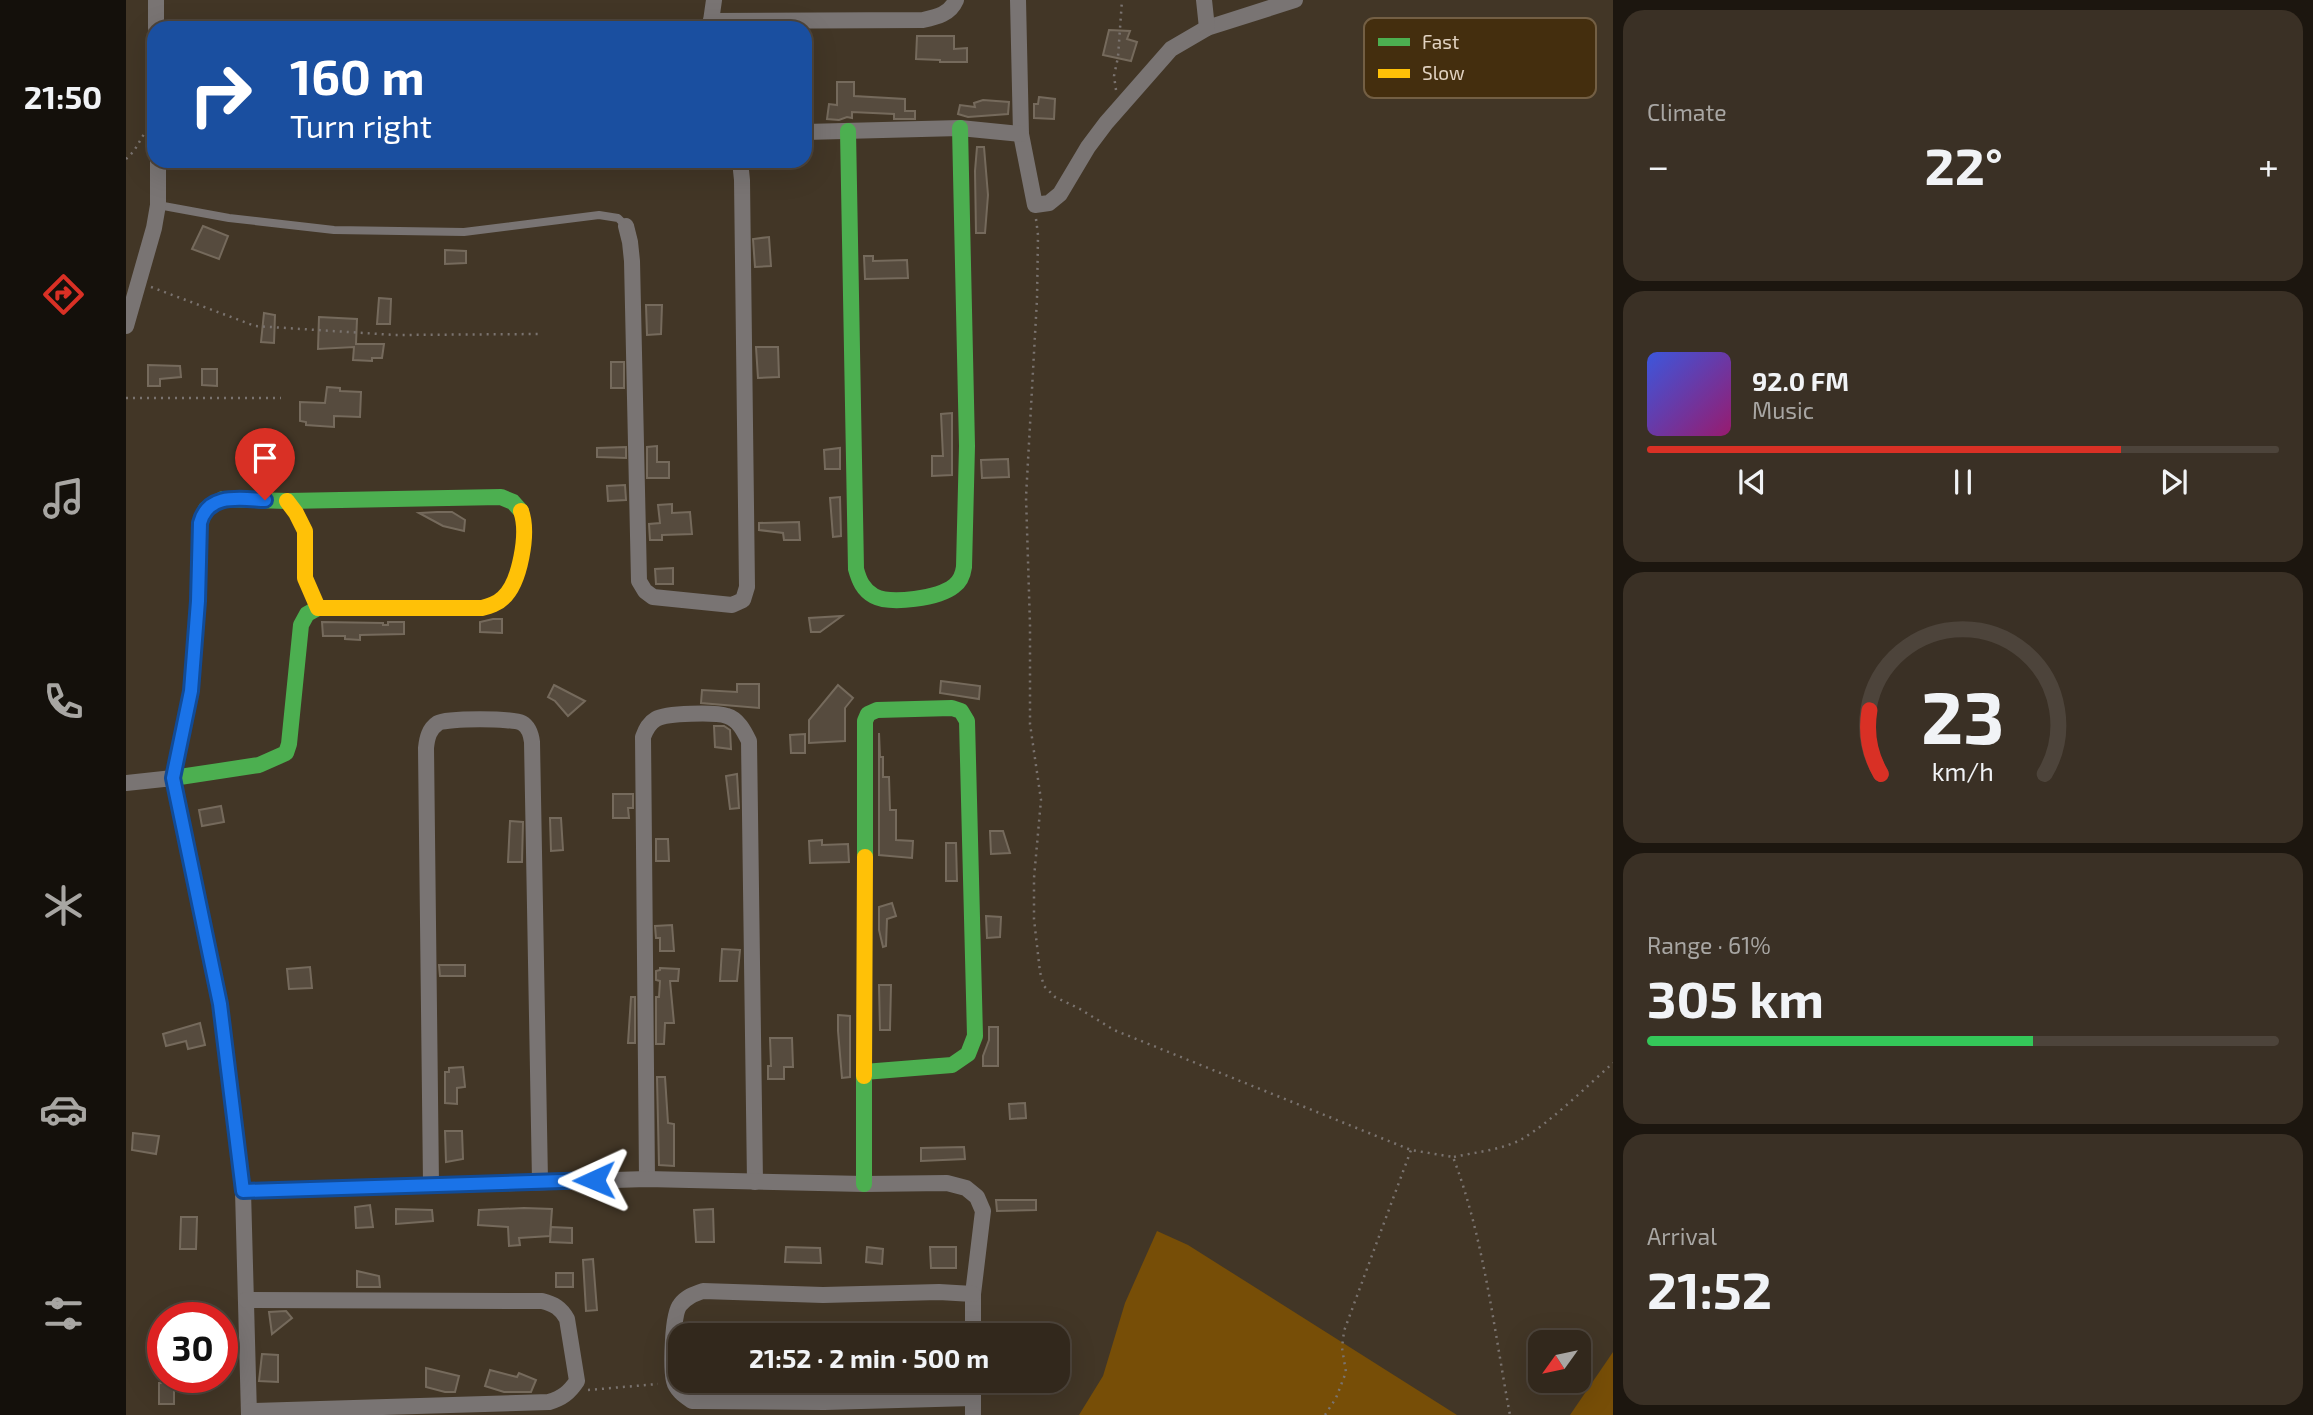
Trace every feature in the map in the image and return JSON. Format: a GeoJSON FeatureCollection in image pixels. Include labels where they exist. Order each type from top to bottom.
{"type":"FeatureCollection","features":[{"type":"Feature","properties":{"kind":"street"},"geometry":{"type":"LineString","coordinates":[[156,0],[156,21]]}},
{"type":"Feature","properties":{"kind":"street"},"geometry":{"type":"LineString","coordinates":[[710,21],[714,0]]}},
{"type":"Feature","properties":{"kind":"street"},"geometry":{"type":"LineString","coordinates":[[812,22],[937,17],[947,12],[956,0]]}},
{"type":"Feature","properties":{"kind":"street"},"geometry":{"type":"LineString","coordinates":[[1018,0],[1021,134],[1035,205],[1049,203],[1060,194],[1092,142],[1123,102],[1171,49],[1207,28],[1295,0]]}},
{"type":"Feature","properties":{"kind":"street"},"geometry":{"type":"LineString","coordinates":[[1204,0],[1207,28]]}},
{"type":"Feature","properties":{"kind":"street"},"geometry":{"type":"LineString","coordinates":[[812,132],[960,128],[1021,134]]}},
{"type":"Feature","properties":{"kind":"street"},"geometry":{"type":"LineString","coordinates":[[848,131],[856,569],[858,579],[868,593],[874,597],[894,600],[913,599],[948,590],[957,584],[963,575],[967,446],[960,128]]}},
{"type":"Feature","properties":{"kind":"street"},"geometry":{"type":"LineString","coordinates":[[126,326],[154,228],[158,205],[158,168]]}},
{"type":"Feature","properties":{"kind":"street"},"geometry":{"type":"LineString","coordinates":[[626,226],[632,261],[639,581],[653,597],[732,605],[743,600],[747,587],[741,168]]}},
{"type":"Feature","properties":{"kind":"street"},"geometry":{"type":"LineString","coordinates":[[126,783],[173,778],[259,765],[286,753],[303,617],[318,608],[494,606],[517,577],[524,520],[519,507],[501,497],[287,501],[223,499],[214,503],[201,516],[191,691],[173,778],[220,1004],[243,1191],[249,1413],[549,1402],[561,1398],[577,1381],[567,1319],[553,1304],[542,1301],[246,1300]]}},
{"type":"Feature","properties":{"kind":"street"},"geometry":{"type":"LineString","coordinates":[[287,501],[299,514],[304,525],[307,537],[306,580],[318,608]]}},
{"type":"Feature","properties":{"kind":"street"},"geometry":{"type":"LineString","coordinates":[[864,1072],[952,1065],[964,1060],[971,1051],[975,1036],[967,720],[961,711],[952,708],[877,710],[866,718],[864,1072],[864,1184]]}},
{"type":"Feature","properties":{"kind":"street"},"geometry":{"type":"LineString","coordinates":[[647,1179],[643,737],[646,729],[657,718],[697,714],[728,716],[744,730],[749,741],[755,1182]]}},
{"type":"Feature","properties":{"kind":"street"},"geometry":{"type":"LineString","coordinates":[[431,1184],[427,737],[437,724],[444,721],[475,720],[517,721],[526,725],[532,742],[540,1181]]}},
{"type":"Feature","properties":{"kind":"street"},"geometry":{"type":"LineString","coordinates":[[243,1191],[647,1179],[864,1184],[947,1183],[966,1188],[977,1197],[983,1211],[973,1294],[973,1323]]}},
{"type":"Feature","properties":{"kind":"street"},"geometry":{"type":"LineString","coordinates":[[673,1323],[678,1307],[688,1297],[703,1291],[823,1295],[939,1292],[973,1294]]}},
{"type":"Feature","properties":{"kind":"street"},"geometry":{"type":"LineString","coordinates":[[681,1393],[692,1401],[705,1402],[824,1402],[973,1407]]}},
{"type":"Feature","properties":{"kind":"lane"},"geometry":{"type":"LineString","coordinates":[[158,205],[229,218],[334,230],[464,232],[599,215],[618,218],[626,226]]}},
{"type":"Feature","properties":{"kind":"path"},"geometry":{"type":"LineString","coordinates":[[1122,0],[1114,76],[1116,94],[1123,102]]}},
{"type":"Feature","properties":{"kind":"path"},"geometry":{"type":"LineString","coordinates":[[126,159],[147,129]]}},
{"type":"Feature","properties":{"kind":"path"},"geometry":{"type":"LineString","coordinates":[[1035,205],[1038,236],[1037,299],[1026,497],[1030,724],[1041,800],[1034,878],[1034,919],[1044,986],[1055,997],[1114,1030],[1411,1150],[1453,1157],[1491,1150],[1521,1140],[1613,1063]]}},
{"type":"Feature","properties":{"kind":"path"},"geometry":{"type":"LineString","coordinates":[[138,282],[255,326],[395,335],[540,334]]}},
{"type":"Feature","properties":{"kind":"path"},"geometry":{"type":"LineString","coordinates":[[126,398],[281,398]]}},
{"type":"Feature","properties":{"kind":"path"},"geometry":{"type":"LineString","coordinates":[[1325,1415],[1336,1398],[1346,1372],[1342,1348],[1344,1331],[1411,1150]]}},
{"type":"Feature","properties":{"kind":"path"},"geometry":{"type":"LineString","coordinates":[[1453,1157],[1466,1190],[1474,1224],[1510,1415]]}},
{"type":"Feature","properties":{"kind":"path"},"geometry":{"type":"LineString","coordinates":[[570,1391],[668,1383]]}},
{"type":"Feature","properties":{"kind":"shaded area"},"geometry":{"type":"Polygon","coordinates":[[[1157,1231],[1188,1245],[1457,1415],[1079,1415],[1103,1376],[1125,1303],[1157,1231]]]}},
{"type":"Feature","properties":{"kind":"shaded area"},"geometry":{"type":"Polygon","coordinates":[[[1613,1352],[1613,1415],[1570,1415],[1585,1393],[1591,1393],[1591,1384],[1613,1352]]]}},
{"type":"Feature","properties":{"kind":"building"},"geometry":{"type":"Polygon","coordinates":[[[1109,30],[1130,31],[1127,39],[1137,42],[1131,61],[1103,55],[1109,30]]]}},
{"type":"Feature","properties":{"kind":"building"},"geometry":{"type":"Polygon","coordinates":[[[917,36],[954,36],[954,49],[967,48],[967,62],[916,59],[917,36]]]}},
{"type":"Feature","properties":{"kind":"building"},"geometry":{"type":"Polygon","coordinates":[[[837,82],[854,82],[854,96],[905,99],[905,111],[915,111],[915,119],[894,119],[894,114],[852,112],[852,118],[827,119],[829,104],[837,105],[837,82]]]}},
{"type":"Feature","properties":{"kind":"building"},"geometry":{"type":"Polygon","coordinates":[[[1039,97],[1055,99],[1054,119],[1034,118],[1034,104],[1038,104],[1039,97]]]}},
{"type":"Feature","properties":{"kind":"building"},"geometry":{"type":"Polygon","coordinates":[[[983,100],[1009,102],[1008,114],[968,117],[958,114],[960,105],[975,107],[974,103],[983,100]]]}},
{"type":"Feature","properties":{"kind":"building"},"geometry":{"type":"Polygon","coordinates":[[[977,147],[984,147],[988,195],[985,233],[976,233],[977,147]]]}},
{"type":"Feature","properties":{"kind":"building"},"geometry":{"type":"Polygon","coordinates":[[[203,226],[228,236],[219,259],[192,249],[203,226]]]}},
{"type":"Feature","properties":{"kind":"building"},"geometry":{"type":"Polygon","coordinates":[[[769,237],[771,266],[755,267],[753,239],[769,237]]]}},
{"type":"Feature","properties":{"kind":"building"},"geometry":{"type":"Polygon","coordinates":[[[445,250],[466,251],[466,263],[445,264],[445,250]]]}},
{"type":"Feature","properties":{"kind":"building"},"geometry":{"type":"Polygon","coordinates":[[[864,256],[873,256],[873,261],[907,260],[908,278],[865,279],[864,256]]]}},
{"type":"Feature","properties":{"kind":"building"},"geometry":{"type":"Polygon","coordinates":[[[379,298],[391,299],[390,324],[377,324],[379,298]]]}},
{"type":"Feature","properties":{"kind":"building"},"geometry":{"type":"Polygon","coordinates":[[[646,305],[662,305],[661,334],[647,335],[646,305]]]}},
{"type":"Feature","properties":{"kind":"building"},"geometry":{"type":"Polygon","coordinates":[[[264,313],[275,315],[274,343],[261,342],[264,313]]]}},
{"type":"Feature","properties":{"kind":"building"},"geometry":{"type":"Polygon","coordinates":[[[319,317],[357,319],[356,344],[384,344],[382,358],[372,358],[372,361],[353,360],[354,347],[318,349],[319,317]]]}},
{"type":"Feature","properties":{"kind":"building"},"geometry":{"type":"Polygon","coordinates":[[[756,347],[778,347],[779,377],[758,378],[756,347]]]}},
{"type":"Feature","properties":{"kind":"building"},"geometry":{"type":"Polygon","coordinates":[[[611,362],[624,362],[624,388],[611,388],[611,362]]]}},
{"type":"Feature","properties":{"kind":"building"},"geometry":{"type":"Polygon","coordinates":[[[148,365],[180,366],[181,377],[160,379],[160,386],[148,386],[148,365]]]}},
{"type":"Feature","properties":{"kind":"building"},"geometry":{"type":"Polygon","coordinates":[[[202,369],[217,369],[217,386],[202,385],[202,369]]]}},
{"type":"Feature","properties":{"kind":"building"},"geometry":{"type":"Polygon","coordinates":[[[327,387],[361,392],[360,417],[334,416],[334,427],[306,425],[306,422],[300,421],[300,402],[325,403],[327,387]]]}},
{"type":"Feature","properties":{"kind":"building"},"geometry":{"type":"Polygon","coordinates":[[[952,413],[952,475],[932,476],[932,456],[943,456],[941,414],[952,413]]]}},
{"type":"Feature","properties":{"kind":"building"},"geometry":{"type":"Polygon","coordinates":[[[657,446],[657,462],[669,462],[669,478],[647,478],[647,447],[657,446]]]}},
{"type":"Feature","properties":{"kind":"building"},"geometry":{"type":"Polygon","coordinates":[[[626,447],[626,458],[597,457],[597,448],[626,447]]]}},
{"type":"Feature","properties":{"kind":"building"},"geometry":{"type":"Polygon","coordinates":[[[840,448],[840,469],[825,469],[824,450],[840,448]]]}},
{"type":"Feature","properties":{"kind":"building"},"geometry":{"type":"Polygon","coordinates":[[[1008,459],[1009,477],[982,478],[981,460],[1008,459]]]}},
{"type":"Feature","properties":{"kind":"building"},"geometry":{"type":"Polygon","coordinates":[[[625,485],[626,500],[608,501],[607,486],[625,485]]]}},
{"type":"Feature","properties":{"kind":"building"},"geometry":{"type":"Polygon","coordinates":[[[840,497],[841,536],[833,537],[830,498],[840,497]]]}},
{"type":"Feature","properties":{"kind":"building"},"geometry":{"type":"Polygon","coordinates":[[[672,504],[672,513],[690,512],[692,534],[662,535],[662,540],[650,540],[649,524],[660,523],[658,505],[672,504]]]}},
{"type":"Feature","properties":{"kind":"building"},"geometry":{"type":"Polygon","coordinates":[[[452,512],[465,520],[464,531],[443,526],[419,513],[452,512]]]}},
{"type":"Feature","properties":{"kind":"building"},"geometry":{"type":"Polygon","coordinates":[[[799,522],[800,540],[784,540],[783,533],[759,530],[759,523],[799,522]]]}},
{"type":"Feature","properties":{"kind":"building"},"geometry":{"type":"Polygon","coordinates":[[[673,568],[673,584],[656,584],[655,569],[673,568]]]}},
{"type":"Feature","properties":{"kind":"building"},"geometry":{"type":"Polygon","coordinates":[[[842,616],[820,632],[811,632],[809,618],[842,616]]]}},
{"type":"Feature","properties":{"kind":"building"},"geometry":{"type":"Polygon","coordinates":[[[502,619],[502,633],[480,632],[480,622],[502,619]]]}},
{"type":"Feature","properties":{"kind":"building"},"geometry":{"type":"Polygon","coordinates":[[[322,622],[388,625],[388,622],[404,622],[404,634],[360,635],[360,640],[345,639],[345,636],[323,636],[322,622]]]}},
{"type":"Feature","properties":{"kind":"building"},"geometry":{"type":"Polygon","coordinates":[[[941,681],[980,686],[979,699],[940,693],[941,681]]]}},
{"type":"Feature","properties":{"kind":"building"},"geometry":{"type":"Polygon","coordinates":[[[737,684],[759,684],[759,708],[701,703],[702,690],[737,692],[737,684]]]}},
{"type":"Feature","properties":{"kind":"building"},"geometry":{"type":"Polygon","coordinates":[[[554,685],[585,701],[568,716],[548,697],[554,685]]]}},
{"type":"Feature","properties":{"kind":"building"},"geometry":{"type":"Polygon","coordinates":[[[838,685],[853,698],[845,708],[845,741],[809,743],[809,720],[838,685]]]}},
{"type":"Feature","properties":{"kind":"building"},"geometry":{"type":"Polygon","coordinates":[[[714,726],[724,726],[730,730],[731,749],[715,747],[714,726]]]}},
{"type":"Feature","properties":{"kind":"building"},"geometry":{"type":"Polygon","coordinates":[[[879,733],[883,777],[889,777],[890,810],[896,810],[896,840],[913,841],[912,858],[879,855],[879,733]]]}},
{"type":"Feature","properties":{"kind":"building"},"geometry":{"type":"Polygon","coordinates":[[[805,734],[805,753],[791,753],[790,735],[805,734]]]}},
{"type":"Feature","properties":{"kind":"building"},"geometry":{"type":"Polygon","coordinates":[[[737,774],[739,808],[730,809],[726,776],[737,774]]]}},
{"type":"Feature","properties":{"kind":"building"},"geometry":{"type":"Polygon","coordinates":[[[613,794],[633,794],[633,808],[628,808],[629,818],[613,818],[613,794]]]}},
{"type":"Feature","properties":{"kind":"building"},"geometry":{"type":"Polygon","coordinates":[[[221,806],[224,822],[202,826],[199,810],[221,806]]]}},
{"type":"Feature","properties":{"kind":"building"},"geometry":{"type":"Polygon","coordinates":[[[550,818],[561,818],[563,850],[551,851],[550,818]]]}},
{"type":"Feature","properties":{"kind":"building"},"geometry":{"type":"Polygon","coordinates":[[[510,821],[523,822],[522,862],[508,862],[510,821]]]}},
{"type":"Feature","properties":{"kind":"building"},"geometry":{"type":"Polygon","coordinates":[[[990,831],[1003,831],[1010,853],[991,854],[990,831]]]}},
{"type":"Feature","properties":{"kind":"building"},"geometry":{"type":"Polygon","coordinates":[[[656,839],[668,839],[669,861],[656,861],[656,839]]]}},
{"type":"Feature","properties":{"kind":"building"},"geometry":{"type":"Polygon","coordinates":[[[822,840],[822,845],[848,844],[849,862],[810,863],[809,841],[822,840]]]}},
{"type":"Feature","properties":{"kind":"building"},"geometry":{"type":"Polygon","coordinates":[[[946,843],[956,843],[957,881],[946,881],[946,843]]]}},
{"type":"Feature","properties":{"kind":"building"},"geometry":{"type":"Polygon","coordinates":[[[892,903],[896,916],[887,919],[886,946],[883,947],[879,930],[879,907],[892,903]]]}},
{"type":"Feature","properties":{"kind":"building"},"geometry":{"type":"Polygon","coordinates":[[[986,916],[1001,917],[1000,937],[987,938],[986,916]]]}},
{"type":"Feature","properties":{"kind":"building"},"geometry":{"type":"Polygon","coordinates":[[[672,925],[674,951],[660,951],[660,938],[656,938],[655,926],[672,925]]]}},
{"type":"Feature","properties":{"kind":"building"},"geometry":{"type":"Polygon","coordinates":[[[722,949],[740,950],[737,981],[720,981],[722,949]]]}},
{"type":"Feature","properties":{"kind":"building"},"geometry":{"type":"Polygon","coordinates":[[[439,965],[465,965],[465,976],[440,976],[439,965]]]}},
{"type":"Feature","properties":{"kind":"building"},"geometry":{"type":"Polygon","coordinates":[[[310,967],[312,988],[289,989],[287,969],[310,967]]]}},
{"type":"Feature","properties":{"kind":"building"},"geometry":{"type":"Polygon","coordinates":[[[660,968],[679,969],[678,981],[670,981],[674,1023],[665,1023],[664,1044],[656,1044],[656,997],[659,997],[660,981],[656,980],[656,971],[660,968]]]}},
{"type":"Feature","properties":{"kind":"building"},"geometry":{"type":"Polygon","coordinates":[[[879,985],[891,985],[890,1030],[880,1030],[879,985]]]}},
{"type":"Feature","properties":{"kind":"building"},"geometry":{"type":"Polygon","coordinates":[[[631,997],[635,997],[635,1043],[628,1043],[631,997]]]}},
{"type":"Feature","properties":{"kind":"building"},"geometry":{"type":"Polygon","coordinates":[[[838,1015],[850,1016],[850,1077],[842,1078],[838,1015]]]}},
{"type":"Feature","properties":{"kind":"building"},"geometry":{"type":"Polygon","coordinates":[[[200,1023],[205,1045],[188,1049],[186,1041],[166,1046],[163,1034],[200,1023]]]}},
{"type":"Feature","properties":{"kind":"building"},"geometry":{"type":"Polygon","coordinates":[[[989,1027],[998,1027],[998,1066],[983,1066],[989,1027]]]}},
{"type":"Feature","properties":{"kind":"building"},"geometry":{"type":"Polygon","coordinates":[[[770,1038],[792,1038],[793,1067],[784,1067],[784,1079],[768,1079],[768,1066],[771,1066],[770,1038]]]}},
{"type":"Feature","properties":{"kind":"building"},"geometry":{"type":"Polygon","coordinates":[[[463,1067],[465,1087],[457,1088],[457,1104],[445,1103],[445,1072],[449,1072],[449,1068],[463,1067]]]}},
{"type":"Feature","properties":{"kind":"building"},"geometry":{"type":"Polygon","coordinates":[[[657,1077],[665,1077],[668,1123],[674,1124],[674,1166],[659,1165],[657,1077]]]}},
{"type":"Feature","properties":{"kind":"building"},"geometry":{"type":"Polygon","coordinates":[[[1025,1103],[1026,1118],[1010,1119],[1009,1104],[1025,1103]]]}},
{"type":"Feature","properties":{"kind":"building"},"geometry":{"type":"Polygon","coordinates":[[[445,1131],[462,1131],[463,1159],[446,1162],[445,1131]]]}},
{"type":"Feature","properties":{"kind":"building"},"geometry":{"type":"Polygon","coordinates":[[[133,1133],[159,1136],[156,1154],[132,1150],[133,1133]]]}},
{"type":"Feature","properties":{"kind":"building"},"geometry":{"type":"Polygon","coordinates":[[[964,1147],[965,1159],[921,1161],[921,1148],[964,1147]]]}},
{"type":"Feature","properties":{"kind":"building"},"geometry":{"type":"Polygon","coordinates":[[[996,1200],[1036,1200],[1036,1210],[997,1211],[996,1200]]]}},
{"type":"Feature","properties":{"kind":"building"},"geometry":{"type":"Polygon","coordinates":[[[370,1205],[373,1227],[356,1228],[355,1207],[370,1205]]]}},
{"type":"Feature","properties":{"kind":"building"},"geometry":{"type":"Polygon","coordinates":[[[396,1209],[432,1210],[433,1221],[396,1224],[396,1209]]]}},
{"type":"Feature","properties":{"kind":"building"},"geometry":{"type":"Polygon","coordinates":[[[552,1209],[550,1236],[519,1238],[520,1245],[509,1246],[508,1227],[478,1225],[479,1210],[552,1209]]]}},
{"type":"Feature","properties":{"kind":"building"},"geometry":{"type":"Polygon","coordinates":[[[713,1209],[714,1242],[696,1242],[694,1210],[713,1209]]]}},
{"type":"Feature","properties":{"kind":"building"},"geometry":{"type":"Polygon","coordinates":[[[181,1217],[197,1217],[196,1249],[180,1249],[181,1217]]]}},
{"type":"Feature","properties":{"kind":"building"},"geometry":{"type":"Polygon","coordinates":[[[551,1227],[572,1228],[572,1243],[550,1242],[551,1227]]]}},
{"type":"Feature","properties":{"kind":"building"},"geometry":{"type":"Polygon","coordinates":[[[786,1247],[820,1248],[821,1263],[785,1262],[786,1247]]]}},
{"type":"Feature","properties":{"kind":"building"},"geometry":{"type":"Polygon","coordinates":[[[867,1247],[883,1249],[882,1264],[866,1262],[867,1247]]]}},
{"type":"Feature","properties":{"kind":"building"},"geometry":{"type":"Polygon","coordinates":[[[930,1247],[956,1247],[956,1268],[931,1268],[930,1247]]]}},
{"type":"Feature","properties":{"kind":"building"},"geometry":{"type":"Polygon","coordinates":[[[593,1259],[597,1310],[586,1311],[583,1260],[593,1259]]]}},
{"type":"Feature","properties":{"kind":"building"},"geometry":{"type":"Polygon","coordinates":[[[357,1271],[379,1276],[380,1287],[357,1287],[357,1271]]]}},
{"type":"Feature","properties":{"kind":"building"},"geometry":{"type":"Polygon","coordinates":[[[556,1273],[573,1273],[573,1287],[556,1287],[556,1273]]]}},
{"type":"Feature","properties":{"kind":"building"},"geometry":{"type":"Polygon","coordinates":[[[286,1311],[292,1318],[272,1334],[269,1312],[286,1311]]]}},
{"type":"Feature","properties":{"kind":"building"},"geometry":{"type":"Polygon","coordinates":[[[262,1354],[278,1355],[278,1382],[259,1381],[262,1354]]]}},
{"type":"Feature","properties":{"kind":"building"},"geometry":{"type":"Polygon","coordinates":[[[426,1368],[459,1376],[455,1392],[426,1387],[426,1368]]]}},
{"type":"Feature","properties":{"kind":"building"},"geometry":{"type":"Polygon","coordinates":[[[490,1370],[517,1377],[519,1373],[536,1380],[531,1392],[504,1392],[485,1386],[490,1370]]]}},
{"type":"Feature","properties":{"kind":"building"},"geometry":{"type":"Polygon","coordinates":[[[159,1393],[174,1393],[174,1404],[159,1404],[159,1393]]]}},
{"type":"Feature","properties":{"kind":"traffic: fast"},"geometry":{"type":"LineString","coordinates":[[848,131],[856,569],[870,594],[882,599],[903,600],[927,597],[947,590],[958,582],[964,567],[967,446],[960,128]]}},
{"type":"Feature","properties":{"kind":"traffic: fast"},"geometry":{"type":"LineString","coordinates":[[318,608],[307,614],[301,625],[286,753],[259,765],[173,778],[191,691],[198,601],[200,523],[206,509],[223,499],[287,501],[501,497],[513,502],[521,511]]}},
{"type":"Feature","properties":{"kind":"traffic: fast"},"geometry":{"type":"LineString","coordinates":[[864,1072],[952,1065],[968,1054],[975,1036],[967,721],[961,711],[952,708],[877,710],[868,714],[865,721],[865,857]]}},
{"type":"Feature","properties":{"kind":"traffic: fast"},"geometry":{"type":"LineString","coordinates":[[864,1076],[864,1184]]}},
{"type":"Feature","properties":{"kind":"traffic: slow"},"geometry":{"type":"LineString","coordinates":[[287,501],[305,531],[305,578],[318,608],[482,608],[496,603],[509,591],[518,570],[524,532],[521,511]]}},
{"type":"Feature","properties":{"kind":"traffic: slow"},"geometry":{"type":"LineString","coordinates":[[864,1076],[865,857]]}},
{"type":"Feature","properties":{"kind":"route"},"geometry":{"type":"LineString","coordinates":[[265,500],[223,499],[206,509],[201,516],[191,691],[173,778],[220,1004],[243,1191],[594,1180]]}}]}
